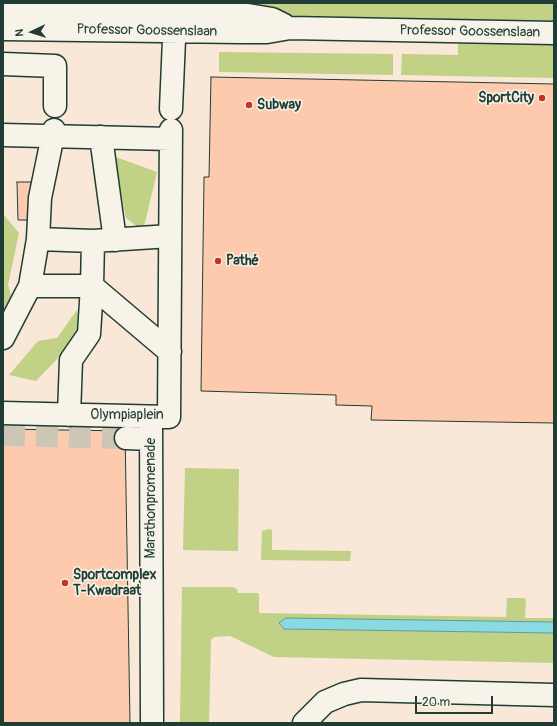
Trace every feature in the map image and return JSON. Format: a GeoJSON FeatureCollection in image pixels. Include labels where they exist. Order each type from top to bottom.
{"type":"FeatureCollection","features":[{"type":"Feature","properties":{"kind":"street","name":"Professor Goossenslaan"},"geometry":{"type":"LineString","coordinates":[[3,10],[175,16]]}},
{"type":"Feature","properties":{"kind":"street","name":"Professor Goossenslaan"},"geometry":{"type":"LineString","coordinates":[[3,29],[175,16],[242,14],[272,19],[290,28],[554,33]]}},
{"type":"Feature","properties":{"kind":"street","name":"Olympiaplein"},"geometry":{"type":"LineString","coordinates":[[3,413],[169,417],[171,126],[175,16]]}},
{"type":"Feature","properties":{"kind":"street"},"geometry":{"type":"LineString","coordinates":[[3,64],[55,66],[55,106]]}},
{"type":"Feature","properties":{"kind":"street"},"geometry":{"type":"LineString","coordinates":[[3,135],[54,133],[101,137],[171,126]]}},
{"type":"Feature","properties":{"kind":"street"},"geometry":{"type":"LineString","coordinates":[[3,338],[30,286],[38,240],[40,198],[54,133]]}},
{"type":"Feature","properties":{"kind":"street"},"geometry":{"type":"LineString","coordinates":[[101,137],[115,240]]}},
{"type":"Feature","properties":{"kind":"street"},"geometry":{"type":"LineString","coordinates":[[38,240],[92,241],[170,236]]}},
{"type":"Feature","properties":{"kind":"street","name":"Olympiaplein"},"geometry":{"type":"LineString","coordinates":[[69,415],[71,360],[89,334],[92,286],[92,241]]}},
{"type":"Feature","properties":{"kind":"street"},"geometry":{"type":"LineString","coordinates":[[30,286],[92,286],[170,352]]}},
{"type":"Feature","properties":{"kind":"street","name":"Marathonpromenade"},"geometry":{"type":"LineString","coordinates":[[151,417],[152,723]]}},
{"type":"Feature","properties":{"kind":"street","name":"Olympiaplein"},"geometry":{"type":"LineString","coordinates":[[126,438],[151,439]]}},
{"type":"Feature","properties":{"kind":"street"},"geometry":{"type":"LineString","coordinates":[[304,723],[324,702],[344,694],[361,690],[554,695]]}},
{"type":"Feature","properties":{"kind":"green space"},"geometry":{"type":"Polygon","coordinates":[[[215,3],[554,3],[554,21],[296,16],[215,3]]]}},
{"type":"Feature","properties":{"kind":"green space"},"geometry":{"type":"Polygon","coordinates":[[[458,43],[554,44],[554,78],[401,75],[402,54],[458,55],[458,43]]]}},
{"type":"Feature","properties":{"kind":"green space"},"geometry":{"type":"Polygon","coordinates":[[[219,52],[393,54],[393,75],[219,72],[219,52]]]}},
{"type":"Feature","properties":{"kind":"green space"},"geometry":{"type":"Polygon","coordinates":[[[113,156],[157,172],[143,231],[126,218],[113,156]]]}},
{"type":"Feature","properties":{"kind":"green space"},"geometry":{"type":"Polygon","coordinates":[[[3,214],[19,233],[8,285],[12,299],[3,317],[3,214]]]}},
{"type":"Feature","properties":{"kind":"green space"},"geometry":{"type":"Polygon","coordinates":[[[77,310],[81,334],[36,381],[9,375],[38,341],[57,338],[77,310]]]}},
{"type":"Feature","properties":{"kind":"green space"},"geometry":{"type":"Polygon","coordinates":[[[185,468],[239,469],[238,551],[183,550],[185,468]]]}},
{"type":"Feature","properties":{"kind":"green space"},"geometry":{"type":"Polygon","coordinates":[[[271,529],[272,550],[351,551],[350,561],[261,560],[262,531],[271,529]]]}},
{"type":"Feature","properties":{"kind":"green space"},"geometry":{"type":"Polygon","coordinates":[[[182,587],[233,587],[237,589],[238,593],[258,593],[259,613],[506,617],[507,598],[524,598],[526,599],[525,618],[554,618],[554,622],[279,625],[284,629],[554,633],[554,663],[274,657],[230,636],[214,637],[211,640],[209,723],[180,723],[182,587]]]}},
{"type":"Feature","properties":{"kind":"water"},"geometry":{"type":"Polygon","coordinates":[[[286,618],[554,622],[554,633],[284,629],[279,623],[286,618]]]}},
{"type":"Feature","properties":{"kind":"building"},"geometry":{"type":"Polygon","coordinates":[[[211,77],[554,84],[554,423],[371,420],[372,406],[336,405],[336,395],[201,391],[204,177],[209,177],[211,77]]]}},
{"type":"Feature","properties":{"kind":"building"},"geometry":{"type":"Polygon","coordinates":[[[17,182],[33,182],[33,220],[18,220],[17,182]]]}},
{"type":"Feature","properties":{"kind":"building","name":"Sportcomplex T-Kwadraat"},"geometry":{"type":"Polygon","coordinates":[[[3,429],[125,431],[130,723],[3,723],[3,429]]]}},
{"type":"Feature","properties":{"kind":"tunnel"},"geometry":{"type":"LineString","coordinates":[[3,435],[126,438]]}},
{"type":"Feature","properties":{"kind":"place","name":"SportCity"},"geometry":{"type":"Point","coordinates":[542,98]}},
{"type":"Feature","properties":{"kind":"place","name":"Subway"},"geometry":{"type":"Point","coordinates":[249,105]}},
{"type":"Feature","properties":{"kind":"place","name":"Pathé"},"geometry":{"type":"Point","coordinates":[218,261]}},
{"type":"Feature","properties":{"kind":"place","name":"Sportcomplex T-Kwadraat"},"geometry":{"type":"Point","coordinates":[65,583]}}]}
